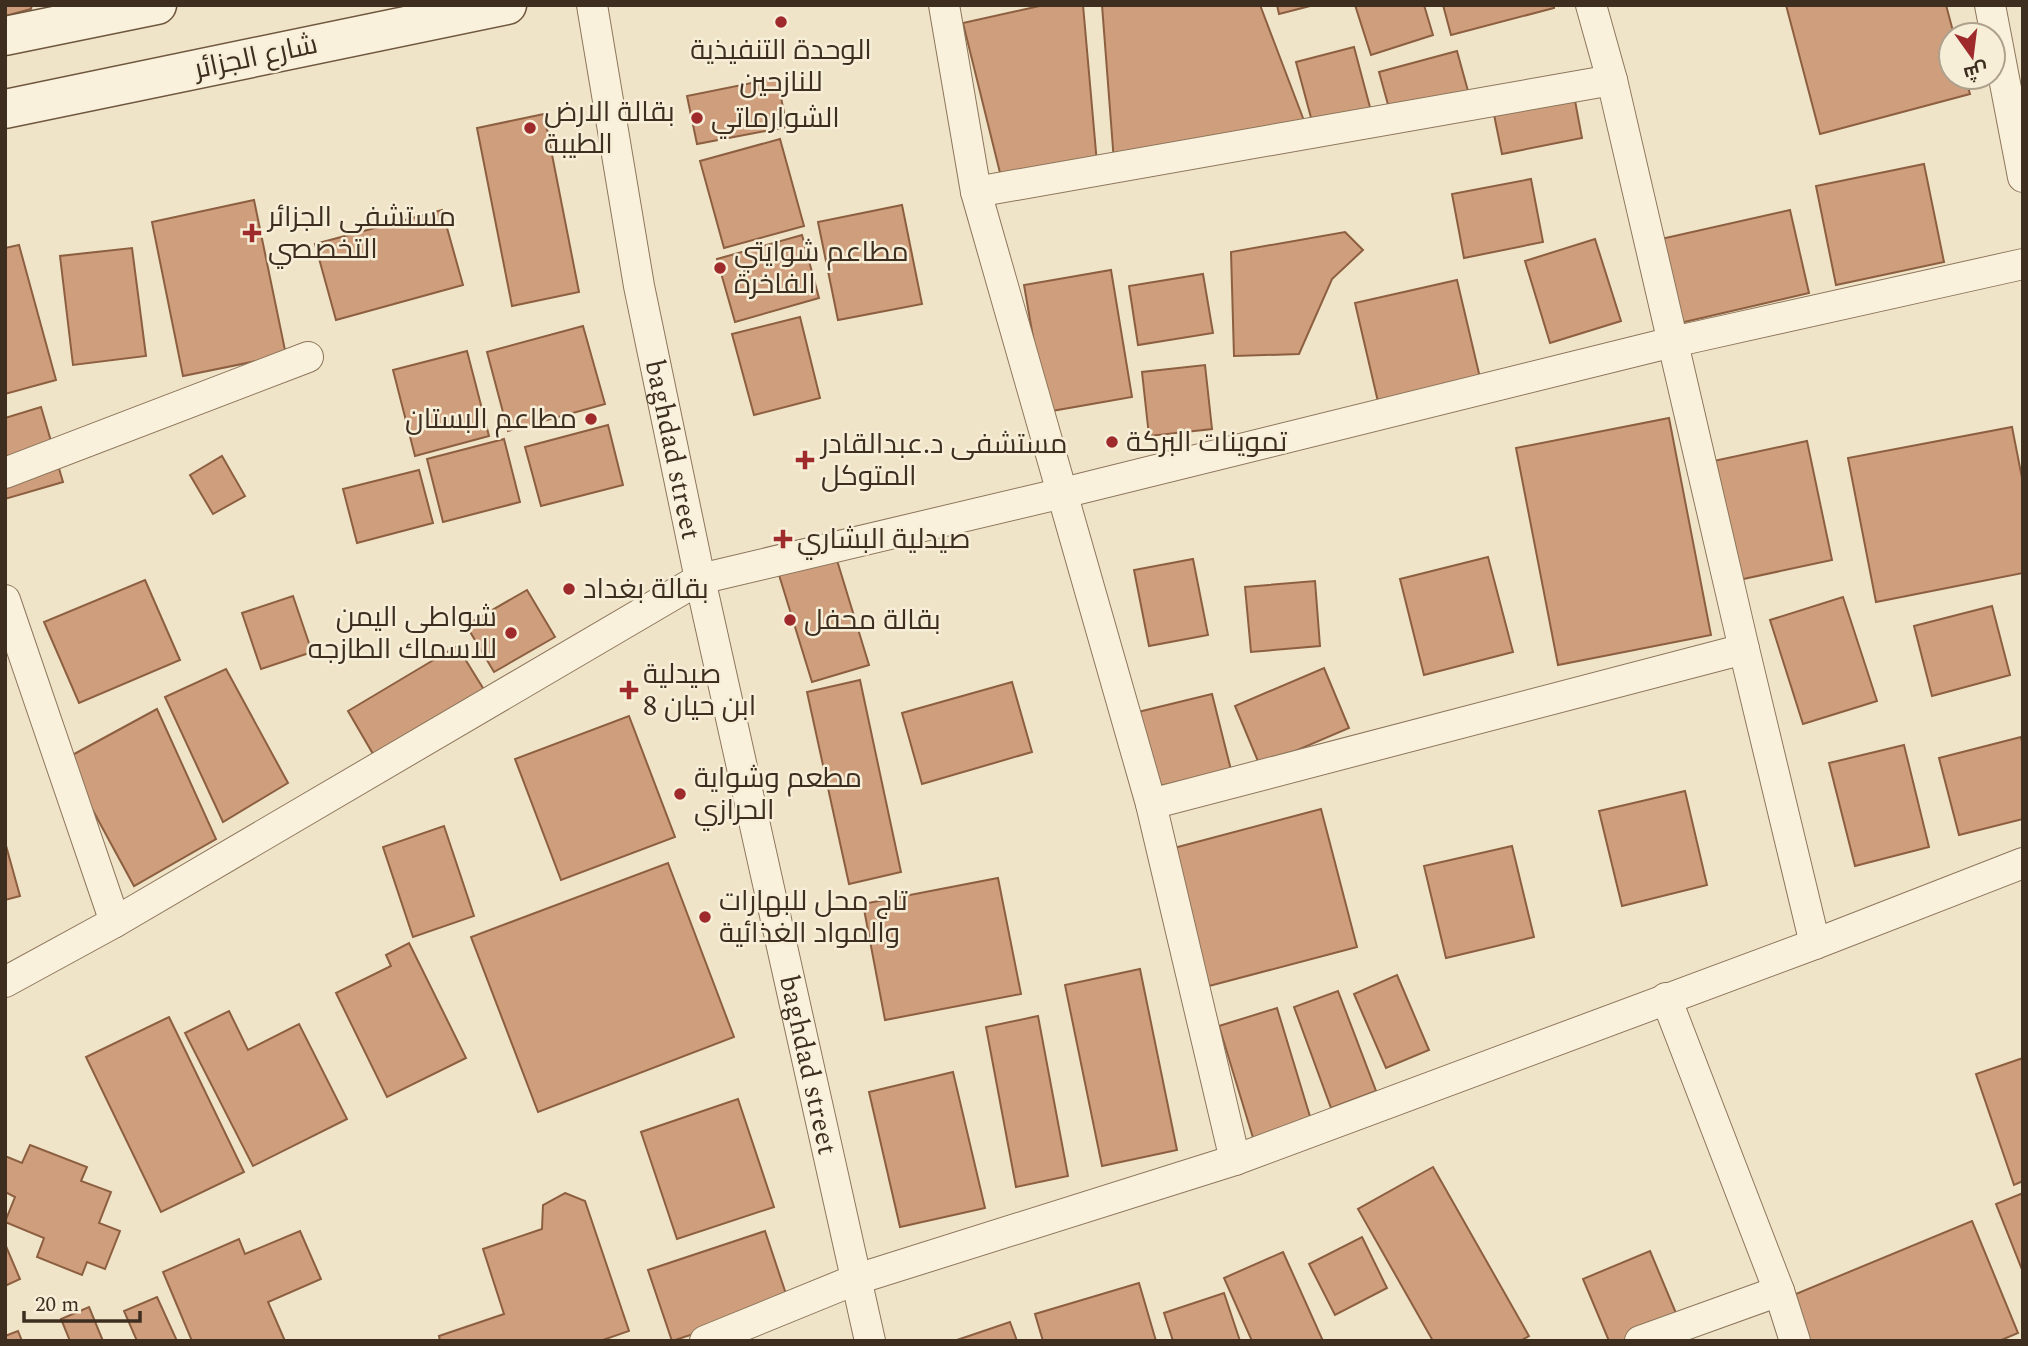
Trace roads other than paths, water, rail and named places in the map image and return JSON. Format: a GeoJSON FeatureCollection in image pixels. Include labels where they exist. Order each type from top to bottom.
{"type":"FeatureCollection","features":[{"type":"Feature","properties":{"kind":"main road"},"geometry":{"type":"LineString","coordinates":[[5,36],[157,5]]}},
{"type":"Feature","properties":{"kind":"main road","name":"شارع الجزائر"},"geometry":{"type":"LineString","coordinates":[[5,109],[507,5]]}},
{"type":"Feature","properties":{"kind":"street","name":"baghdad street"},"geometry":{"type":"LineString","coordinates":[[592,5],[639,286],[700,579],[870,1341]]}},
{"type":"Feature","properties":{"kind":"street"},"geometry":{"type":"LineString","coordinates":[[944,5],[976,192],[1151,804],[1236,1160]]}},
{"type":"Feature","properties":{"kind":"street"},"geometry":{"type":"LineString","coordinates":[[1591,5],[1612,80],[1815,944]]}},
{"type":"Feature","properties":{"kind":"street"},"geometry":{"type":"LineString","coordinates":[[1990,5],[2023,177]]}},
{"type":"Feature","properties":{"kind":"street"},"geometry":{"type":"LineString","coordinates":[[976,192],[1612,80]]}},
{"type":"Feature","properties":{"kind":"street"},"geometry":{"type":"LineString","coordinates":[[5,982],[115,922],[700,579],[1063,493],[1673,342],[2023,264]]}},
{"type":"Feature","properties":{"kind":"street"},"geometry":{"type":"LineString","coordinates":[[5,473],[308,357]]}},
{"type":"Feature","properties":{"kind":"street"},"geometry":{"type":"LineString","coordinates":[[5,600],[115,922]]}},
{"type":"Feature","properties":{"kind":"street"},"geometry":{"type":"LineString","coordinates":[[1151,804],[1744,649]]}},
{"type":"Feature","properties":{"kind":"street"},"geometry":{"type":"LineString","coordinates":[[705,1341],[857,1279],[1236,1160],[1815,944],[2023,863]]}},
{"type":"Feature","properties":{"kind":"street"},"geometry":{"type":"LineString","coordinates":[[1666,998],[1779,1291],[1795,1341]]}},
{"type":"Feature","properties":{"kind":"street"},"geometry":{"type":"LineString","coordinates":[[1640,1341],[1779,1291]]}},
{"type":"Feature","properties":{"kind":"place","name":"الوحدة التنفيذية للنازحين"},"geometry":{"type":"Point","coordinates":[781,22]}},
{"type":"Feature","properties":{"kind":"place","name":"الشوارماتي"},"geometry":{"type":"Point","coordinates":[697,118]}},
{"type":"Feature","properties":{"kind":"place","name":"بقالة الارض الطيبة"},"geometry":{"type":"Point","coordinates":[530,128]}},
{"type":"Feature","properties":{"kind":"place","name":"مستشفى الجزائر التخصصي"},"geometry":{"type":"Point","coordinates":[252,233]}},
{"type":"Feature","properties":{"kind":"place","name":"مطاعم شوايتي الفاخرة"},"geometry":{"type":"Point","coordinates":[720,268]}},
{"type":"Feature","properties":{"kind":"place","name":"مطاعم البستان"},"geometry":{"type":"Point","coordinates":[591,419]}},
{"type":"Feature","properties":{"kind":"place","name":"تموينات البركة"},"geometry":{"type":"Point","coordinates":[1112,442]}},
{"type":"Feature","properties":{"kind":"place","name":"مستشفى د.عبدالقادر المتوكل"},"geometry":{"type":"Point","coordinates":[805,460]}},
{"type":"Feature","properties":{"kind":"place","name":"صيدلية البشاري"},"geometry":{"type":"Point","coordinates":[783,539]}},
{"type":"Feature","properties":{"kind":"place","name":"بقالة بغداد"},"geometry":{"type":"Point","coordinates":[569,589]}},
{"type":"Feature","properties":{"kind":"place","name":"بقالة محفل"},"geometry":{"type":"Point","coordinates":[790,620]}},
{"type":"Feature","properties":{"kind":"place","name":"شواطى اليمن للاسماك الطازجه"},"geometry":{"type":"Point","coordinates":[511,633]}},
{"type":"Feature","properties":{"kind":"place","name":"صيدلية ابن حيان 8"},"geometry":{"type":"Point","coordinates":[629,690]}},
{"type":"Feature","properties":{"kind":"place","name":"مطعم وشواية الحرازي"},"geometry":{"type":"Point","coordinates":[680,794]}},
{"type":"Feature","properties":{"kind":"place","name":"تاج محل للبهارات والمواد الغذائية"},"geometry":{"type":"Point","coordinates":[705,917]}}]}
